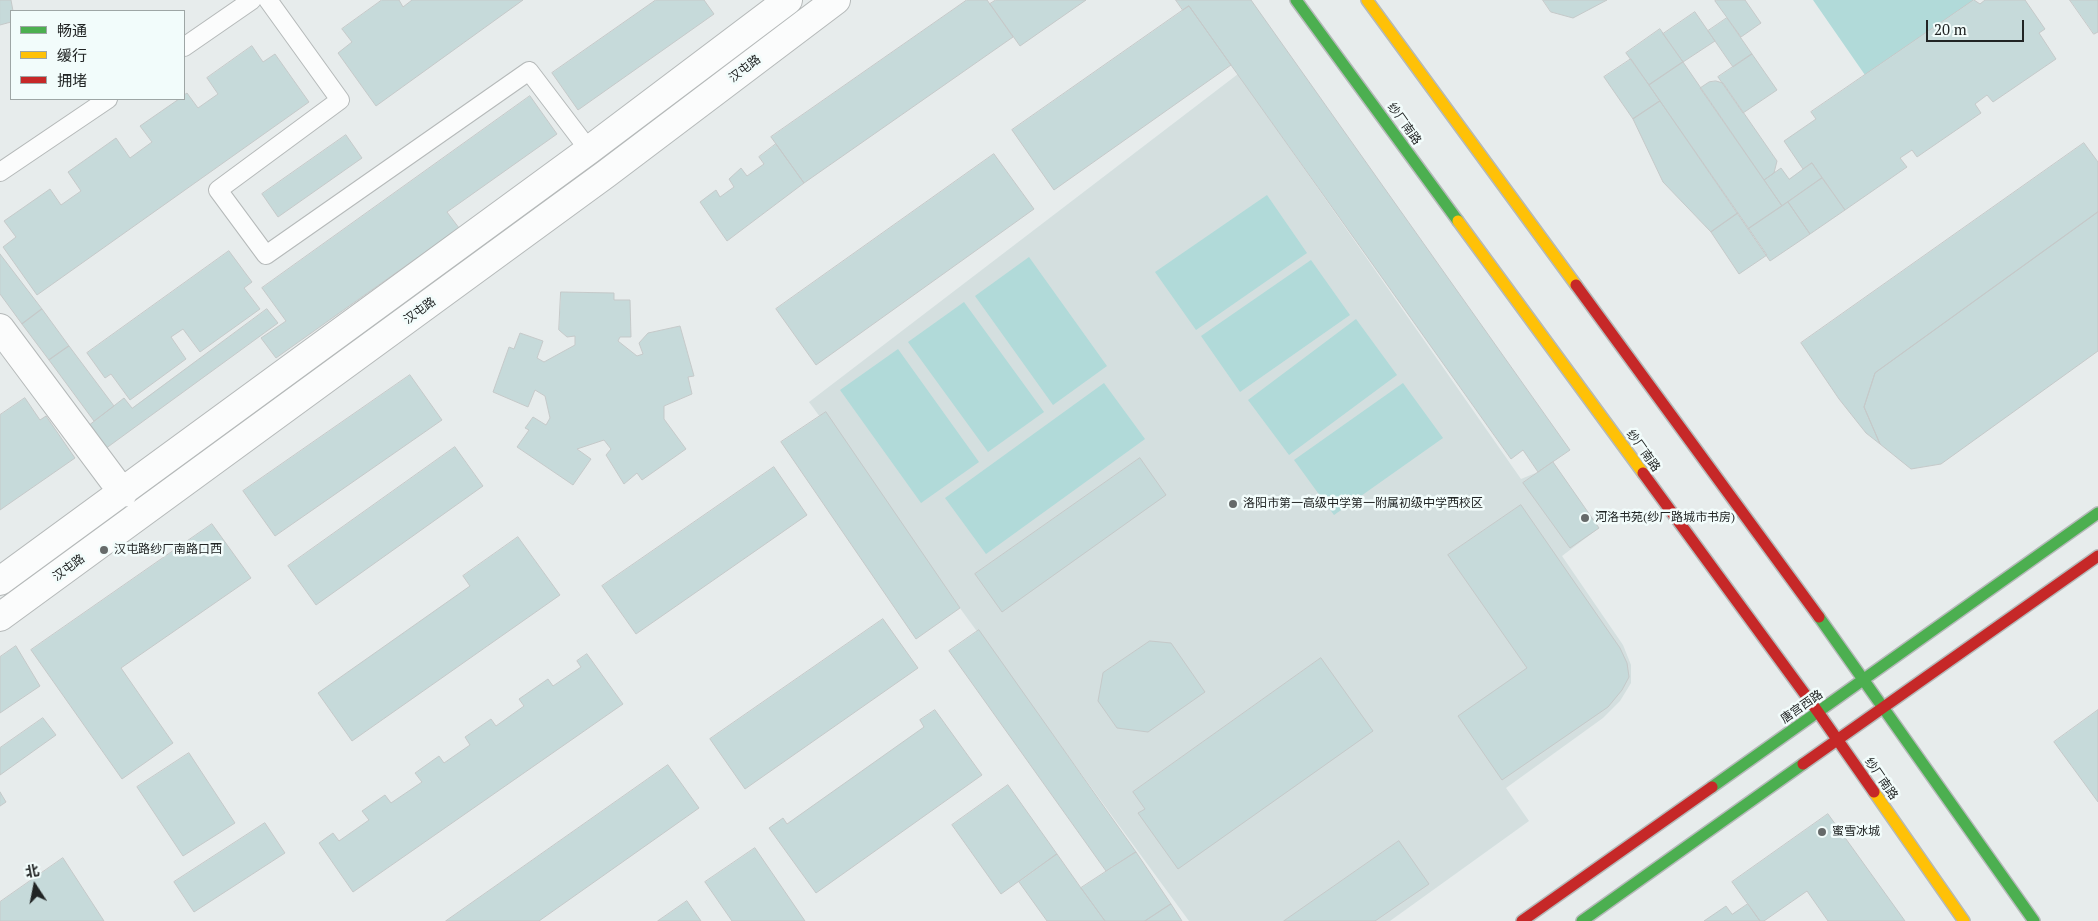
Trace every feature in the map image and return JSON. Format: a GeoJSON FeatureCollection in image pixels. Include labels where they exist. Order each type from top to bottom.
{"type":"FeatureCollection","features":[{"type":"Feature","properties":{"kind":"main road","name":"纱厂南路"},"geometry":{"type":"LineString","coordinates":[[1296,0],[1818,712],[1964,921]]}},
{"type":"Feature","properties":{"kind":"main road"},"geometry":{"type":"LineString","coordinates":[[1367,0],[1865,679],[2034,921]]}},
{"type":"Feature","properties":{"kind":"main road","name":"唐宫西路"},"geometry":{"type":"LineString","coordinates":[[1522,921],[2098,513]]}},
{"type":"Feature","properties":{"kind":"main road"},"geometry":{"type":"LineString","coordinates":[[1582,921],[2098,556]]}},
{"type":"Feature","properties":{"kind":"street"},"geometry":{"type":"LineString","coordinates":[[0,582],[588,150],[788,0]]}},
{"type":"Feature","properties":{"kind":"street","name":"汉屯路"},"geometry":{"type":"LineString","coordinates":[[0,617],[606,174],[836,0]]}},
{"type":"Feature","properties":{"kind":"street"},"geometry":{"type":"LineString","coordinates":[[0,328],[123,493]]}},
{"type":"Feature","properties":{"kind":"lane"},"geometry":{"type":"LineString","coordinates":[[185,46],[252,0]]}},
{"type":"Feature","properties":{"kind":"lane"},"geometry":{"type":"LineString","coordinates":[[268,0],[340,100],[218,190],[266,255],[529,71],[588,150]]}},
{"type":"Feature","properties":{"kind":"lane"},"geometry":{"type":"LineString","coordinates":[[0,172],[107,100]]}},
{"type":"Feature","properties":{"kind":"shaded area"},"geometry":{"type":"Polygon","coordinates":[[[1813,0],[1974,0],[1865,75],[1813,0]]]}},
{"type":"Feature","properties":{"kind":"shaded area","name":"洛阳市第一高级中学第一附属初级中学西校区"},"geometry":{"type":"Polygon","coordinates":[[[1238,74],[1521,479],[1538,472],[1553,462],[1599,528],[1562,556],[1623,645],[1631,665],[1631,683],[1620,701],[1603,718],[1506,788],[1529,821],[1390,921],[1189,921],[809,402],[1238,74]]]}},
{"type":"Feature","properties":{"kind":"shaded area"},"geometry":{"type":"Polygon","coordinates":[[[1267,195],[1307,253],[1196,330],[1155,272],[1267,195]]]}},
{"type":"Feature","properties":{"kind":"shaded area"},"geometry":{"type":"Polygon","coordinates":[[[1029,257],[1107,366],[1053,405],[975,296],[1029,257]]]}},
{"type":"Feature","properties":{"kind":"shaded area"},"geometry":{"type":"Polygon","coordinates":[[[1311,260],[1350,315],[1240,392],[1201,336],[1311,260]]]}},
{"type":"Feature","properties":{"kind":"shaded area"},"geometry":{"type":"Polygon","coordinates":[[[964,302],[1044,412],[988,452],[908,342],[964,302]]]}},
{"type":"Feature","properties":{"kind":"shaded area"},"geometry":{"type":"Polygon","coordinates":[[[1356,319],[1397,375],[1289,455],[1248,400],[1356,319]]]}},
{"type":"Feature","properties":{"kind":"shaded area"},"geometry":{"type":"Polygon","coordinates":[[[898,349],[979,462],[921,503],[840,390],[898,349]]]}},
{"type":"Feature","properties":{"kind":"shaded area"},"geometry":{"type":"Polygon","coordinates":[[[1104,383],[1145,439],[986,554],[945,498],[1104,383]]]}},
{"type":"Feature","properties":{"kind":"shaded area"},"geometry":{"type":"Polygon","coordinates":[[[1403,383],[1443,438],[1334,515],[1294,460],[1403,383]]]}},
{"type":"Feature","properties":{"kind":"building"},"geometry":{"type":"Polygon","coordinates":[[[0,0],[11,0],[13,10],[10,10],[10,22],[0,25],[0,0]]]}},
{"type":"Feature","properties":{"kind":"building"},"geometry":{"type":"Polygon","coordinates":[[[382,0],[399,0],[403,7],[412,0],[523,0],[376,106],[338,53],[352,42],[342,29],[382,0]]]}},
{"type":"Feature","properties":{"kind":"building"},"geometry":{"type":"Polygon","coordinates":[[[656,0],[704,0],[714,14],[578,110],[552,73],[656,0]]]}},
{"type":"Feature","properties":{"kind":"building"},"geometry":{"type":"Polygon","coordinates":[[[967,0],[987,0],[1013,37],[804,183],[771,137],[967,0]]]}},
{"type":"Feature","properties":{"kind":"building"},"geometry":{"type":"Polygon","coordinates":[[[996,0],[1086,0],[1020,46],[990,4],[996,0]]]}},
{"type":"Feature","properties":{"kind":"building"},"geometry":{"type":"Polygon","coordinates":[[[1176,0],[1251,0],[1570,450],[1538,472],[1523,450],[1511,459],[1189,6],[1183,10],[1176,0]]]}},
{"type":"Feature","properties":{"kind":"building"},"geometry":{"type":"Polygon","coordinates":[[[1543,0],[1607,0],[1573,18],[1551,12],[1543,0]]]}},
{"type":"Feature","properties":{"kind":"building"},"geometry":{"type":"Polygon","coordinates":[[[1745,0],[1761,23],[1741,37],[1715,1],[1745,0]]]}},
{"type":"Feature","properties":{"kind":"building"},"geometry":{"type":"Polygon","coordinates":[[[1974,0],[1980,4],[1985,0],[2025,0],[2045,29],[2039,33],[2056,59],[1993,102],[1987,95],[1975,104],[1981,113],[1917,157],[1912,150],[1900,158],[1907,167],[1845,210],[1812,163],[1803,169],[1784,141],[1816,119],[1811,112],[1974,0]]]}},
{"type":"Feature","properties":{"kind":"building"},"geometry":{"type":"Polygon","coordinates":[[[2070,0],[2098,0],[2098,32],[2094,34],[2070,0]]]}},
{"type":"Feature","properties":{"kind":"building"},"geometry":{"type":"Polygon","coordinates":[[[1189,6],[1231,65],[1054,190],[1012,130],[1189,6]]]}},
{"type":"Feature","properties":{"kind":"building"},"geometry":{"type":"Polygon","coordinates":[[[1695,12],[1715,41],[1683,62],[1663,34],[1695,12]]]}},
{"type":"Feature","properties":{"kind":"building"},"geometry":{"type":"Polygon","coordinates":[[[1727,18],[1752,54],[1733,67],[1708,31],[1727,18]]]}},
{"type":"Feature","properties":{"kind":"building"},"geometry":{"type":"Polygon","coordinates":[[[1660,29],[1683,62],[1649,85],[1626,53],[1660,29]]]}},
{"type":"Feature","properties":{"kind":"building"},"geometry":{"type":"Polygon","coordinates":[[[252,46],[263,62],[275,54],[309,102],[37,295],[3,247],[16,237],[4,221],[50,189],[61,205],[81,191],[68,172],[116,138],[130,158],[152,142],[140,126],[178,100],[185,100],[185,94],[187,93],[198,108],[218,94],[207,78],[252,46]]]}},
{"type":"Feature","properties":{"kind":"building"},"geometry":{"type":"Polygon","coordinates":[[[1752,54],[1777,90],[1743,113],[1718,77],[1752,54]]]}},
{"type":"Feature","properties":{"kind":"building"},"geometry":{"type":"Polygon","coordinates":[[[1631,59],[1660,101],[1633,119],[1604,77],[1631,59]]]}},
{"type":"Feature","properties":{"kind":"building"},"geometry":{"type":"Polygon","coordinates":[[[1683,62],[1782,206],[1748,229],[1649,85],[1683,62]]]}},
{"type":"Feature","properties":{"kind":"building"},"geometry":{"type":"Polygon","coordinates":[[[1709,82],[1723,83],[1777,161],[1774,173],[1764,180],[1700,88],[1709,82]]]}},
{"type":"Feature","properties":{"kind":"building"},"geometry":{"type":"Polygon","coordinates":[[[530,96],[557,134],[447,212],[459,228],[276,358],[261,338],[286,321],[262,288],[530,96]]]}},
{"type":"Feature","properties":{"kind":"building"},"geometry":{"type":"Polygon","coordinates":[[[1660,101],[1738,213],[1711,232],[1663,182],[1633,119],[1660,101]]]}},
{"type":"Feature","properties":{"kind":"building"},"geometry":{"type":"Polygon","coordinates":[[[346,135],[362,158],[278,217],[262,194],[346,135]]]}},
{"type":"Feature","properties":{"kind":"building"},"geometry":{"type":"Polygon","coordinates":[[[2084,143],[2098,162],[2098,212],[1875,373],[1864,407],[1880,444],[1866,433],[1839,399],[1801,343],[2084,143]]]}},
{"type":"Feature","properties":{"kind":"building"},"geometry":{"type":"Polygon","coordinates":[[[776,144],[804,183],[727,241],[700,202],[716,190],[720,197],[734,187],[729,179],[741,168],[747,176],[764,164],[759,157],[776,144]]]}},
{"type":"Feature","properties":{"kind":"building"},"geometry":{"type":"Polygon","coordinates":[[[994,154],[1034,209],[816,365],[776,309],[994,154]]]}},
{"type":"Feature","properties":{"kind":"building"},"geometry":{"type":"Polygon","coordinates":[[[1812,163],[1822,178],[1782,206],[1764,180],[1781,168],[1789,179],[1812,163]]]}},
{"type":"Feature","properties":{"kind":"building"},"geometry":{"type":"Polygon","coordinates":[[[1822,178],[1845,210],[1810,234],[1788,202],[1822,178]]]}},
{"type":"Feature","properties":{"kind":"building"},"geometry":{"type":"Polygon","coordinates":[[[1788,202],[1810,234],[1770,261],[1748,229],[1788,202]]]}},
{"type":"Feature","properties":{"kind":"building"},"geometry":{"type":"Polygon","coordinates":[[[2098,212],[2098,351],[1941,464],[1911,469],[1880,444],[1864,407],[1875,373],[2098,212]]]}},
{"type":"Feature","properties":{"kind":"building"},"geometry":{"type":"Polygon","coordinates":[[[1738,213],[1767,255],[1739,274],[1711,232],[1738,213]]]}},
{"type":"Feature","properties":{"kind":"building"},"geometry":{"type":"Polygon","coordinates":[[[229,251],[252,282],[244,288],[260,309],[200,352],[183,329],[171,337],[186,359],[130,400],[111,374],[105,378],[87,353],[229,251]]]}},
{"type":"Feature","properties":{"kind":"building"},"geometry":{"type":"Polygon","coordinates":[[[0,254],[42,309],[22,324],[0,294],[0,254]]]}},
{"type":"Feature","properties":{"kind":"building"},"geometry":{"type":"Polygon","coordinates":[[[561,292],[614,293],[614,300],[630,300],[631,337],[620,337],[618,341],[637,356],[643,354],[639,343],[648,333],[680,326],[694,376],[688,377],[692,394],[664,406],[664,419],[686,449],[642,480],[637,473],[624,484],[606,455],[611,449],[604,440],[577,449],[591,459],[573,485],[517,447],[529,430],[525,428],[533,417],[546,425],[550,418],[545,396],[535,390],[528,407],[493,392],[509,347],[514,349],[520,333],[543,341],[537,358],[544,362],[575,345],[575,336],[567,337],[559,330],[561,292]]]}},
{"type":"Feature","properties":{"kind":"building"},"geometry":{"type":"Polygon","coordinates":[[[42,309],[69,346],[49,360],[22,324],[42,309]]]}},
{"type":"Feature","properties":{"kind":"building"},"geometry":{"type":"Polygon","coordinates":[[[267,309],[278,323],[105,449],[88,426],[124,398],[132,408],[267,309]]]}},
{"type":"Feature","properties":{"kind":"building"},"geometry":{"type":"Polygon","coordinates":[[[69,346],[114,406],[94,421],[49,360],[69,346]]]}},
{"type":"Feature","properties":{"kind":"building"},"geometry":{"type":"Polygon","coordinates":[[[410,375],[442,420],[275,536],[243,491],[410,375]]]}},
{"type":"Feature","properties":{"kind":"building"},"geometry":{"type":"Polygon","coordinates":[[[25,398],[40,420],[46,416],[75,458],[0,510],[0,415],[25,398]]]}},
{"type":"Feature","properties":{"kind":"building"},"geometry":{"type":"Polygon","coordinates":[[[826,412],[960,608],[916,639],[781,442],[826,412]]]}},
{"type":"Feature","properties":{"kind":"building"},"geometry":{"type":"Polygon","coordinates":[[[455,447],[483,486],[316,605],[288,566],[455,447]]]}},
{"type":"Feature","properties":{"kind":"building"},"geometry":{"type":"Polygon","coordinates":[[[1140,458],[1166,495],[1002,612],[975,574],[1140,458]]]}},
{"type":"Feature","properties":{"kind":"building"},"geometry":{"type":"Polygon","coordinates":[[[1553,462],[1599,528],[1570,548],[1523,483],[1553,462]]]}},
{"type":"Feature","properties":{"kind":"building"},"geometry":{"type":"Polygon","coordinates":[[[774,467],[807,515],[636,634],[602,586],[774,467]]]}},
{"type":"Feature","properties":{"kind":"building"},"geometry":{"type":"Polygon","coordinates":[[[1521,505],[1620,648],[1627,663],[1629,677],[1622,690],[1608,707],[1502,780],[1458,716],[1527,668],[1448,555],[1521,505]]]}},
{"type":"Feature","properties":{"kind":"building"},"geometry":{"type":"Polygon","coordinates":[[[212,524],[251,578],[121,668],[173,743],[122,779],[31,650],[212,524]]]}},
{"type":"Feature","properties":{"kind":"building"},"geometry":{"type":"Polygon","coordinates":[[[518,537],[560,595],[352,741],[318,693],[470,586],[463,576],[518,537]]]}},
{"type":"Feature","properties":{"kind":"building"},"geometry":{"type":"Polygon","coordinates":[[[883,619],[918,668],[745,789],[710,739],[883,619]]]}},
{"type":"Feature","properties":{"kind":"building"},"geometry":{"type":"Polygon","coordinates":[[[979,630],[1136,852],[1106,871],[949,651],[979,630]]]}},
{"type":"Feature","properties":{"kind":"building"},"geometry":{"type":"Polygon","coordinates":[[[1150,641],[1171,643],[1205,692],[1148,732],[1117,728],[1098,701],[1103,673],[1150,641]]]}},
{"type":"Feature","properties":{"kind":"building"},"geometry":{"type":"Polygon","coordinates":[[[16,646],[40,686],[0,713],[0,657],[16,646]]]}},
{"type":"Feature","properties":{"kind":"building"},"geometry":{"type":"Polygon","coordinates":[[[587,654],[623,704],[353,892],[319,843],[333,833],[339,841],[369,820],[362,811],[385,795],[391,803],[422,782],[415,773],[439,756],[444,763],[470,745],[465,737],[491,719],[496,726],[524,706],[519,699],[548,679],[553,686],[581,667],[577,661],[587,654]]]}},
{"type":"Feature","properties":{"kind":"building"},"geometry":{"type":"Polygon","coordinates":[[[1321,658],[1373,731],[1178,869],[1138,813],[1145,809],[1133,792],[1321,658]]]}},
{"type":"Feature","properties":{"kind":"building"},"geometry":{"type":"Polygon","coordinates":[[[935,710],[982,775],[816,893],[769,828],[783,818],[787,824],[924,727],[920,720],[935,710]]]}},
{"type":"Feature","properties":{"kind":"building"},"geometry":{"type":"Polygon","coordinates":[[[2098,710],[2098,802],[2054,742],[2098,710]]]}},
{"type":"Feature","properties":{"kind":"building"},"geometry":{"type":"Polygon","coordinates":[[[43,718],[56,735],[0,775],[0,748],[43,718]]]}},
{"type":"Feature","properties":{"kind":"building"},"geometry":{"type":"Polygon","coordinates":[[[189,753],[235,823],[183,856],[137,787],[189,753]]]}},
{"type":"Feature","properties":{"kind":"building"},"geometry":{"type":"Polygon","coordinates":[[[668,765],[699,808],[539,921],[446,921],[668,765]]]}},
{"type":"Feature","properties":{"kind":"building"},"geometry":{"type":"Polygon","coordinates":[[[1008,785],[1057,854],[1001,894],[952,825],[1008,785]]]}},
{"type":"Feature","properties":{"kind":"building"},"geometry":{"type":"Polygon","coordinates":[[[0,792],[6,802],[0,806],[0,792]]]}},
{"type":"Feature","properties":{"kind":"building"},"geometry":{"type":"Polygon","coordinates":[[[1828,814],[1905,921],[1828,921],[1807,891],[1764,921],[1760,921],[1732,882],[1828,814]]]}},
{"type":"Feature","properties":{"kind":"building"},"geometry":{"type":"Polygon","coordinates":[[[265,823],[285,853],[194,912],[174,882],[265,823]]]}},
{"type":"Feature","properties":{"kind":"building"},"geometry":{"type":"Polygon","coordinates":[[[1399,841],[1429,884],[1375,921],[1284,921],[1399,841]]]}},
{"type":"Feature","properties":{"kind":"building"},"geometry":{"type":"Polygon","coordinates":[[[755,848],[805,921],[732,921],[705,882],[755,848]]]}},
{"type":"Feature","properties":{"kind":"building"},"geometry":{"type":"Polygon","coordinates":[[[1136,852],[1171,904],[1145,921],[1105,921],[1081,888],[1136,852]]]}},
{"type":"Feature","properties":{"kind":"building"},"geometry":{"type":"Polygon","coordinates":[[[1057,854],[1105,921],[1047,921],[1019,882],[1057,854]]]}},
{"type":"Feature","properties":{"kind":"building"},"geometry":{"type":"Polygon","coordinates":[[[63,858],[104,921],[0,921],[0,902],[63,858]]]}},
{"type":"Feature","properties":{"kind":"building"},"geometry":{"type":"Polygon","coordinates":[[[687,901],[701,921],[658,921],[687,901]]]}},
{"type":"Feature","properties":{"kind":"building"},"geometry":{"type":"Polygon","coordinates":[[[1171,904],[1182,921],[1145,921],[1171,904]]]}},
{"type":"Feature","properties":{"kind":"building"},"geometry":{"type":"Polygon","coordinates":[[[1748,904],[1760,921],[1704,921],[1726,906],[1732,914],[1748,904]]]}},
{"type":"Feature","properties":{"kind":"traffic: fast"},"geometry":{"type":"LineString","coordinates":[[1296,0],[1458,221]]}},
{"type":"Feature","properties":{"kind":"traffic: fast"},"geometry":{"type":"LineString","coordinates":[[1712,787],[2098,513]]}},
{"type":"Feature","properties":{"kind":"traffic: fast"},"geometry":{"type":"LineString","coordinates":[[1819,617],[2034,921]]}},
{"type":"Feature","properties":{"kind":"traffic: fast"},"geometry":{"type":"LineString","coordinates":[[1582,921],[1803,764]]}},
{"type":"Feature","properties":{"kind":"traffic: slow"},"geometry":{"type":"LineString","coordinates":[[1367,0],[1576,285]]}},
{"type":"Feature","properties":{"kind":"traffic: slow"},"geometry":{"type":"LineString","coordinates":[[1458,221],[1643,473]]}},
{"type":"Feature","properties":{"kind":"traffic: slow"},"geometry":{"type":"LineString","coordinates":[[1874,792],[1964,921]]}},
{"type":"Feature","properties":{"kind":"traffic: jam"},"geometry":{"type":"LineString","coordinates":[[1576,285],[1819,617]]}},
{"type":"Feature","properties":{"kind":"traffic: jam"},"geometry":{"type":"LineString","coordinates":[[1643,473],[1818,712],[1874,792]]}},
{"type":"Feature","properties":{"kind":"traffic: jam"},"geometry":{"type":"LineString","coordinates":[[1803,764],[2098,556]]}},
{"type":"Feature","properties":{"kind":"traffic: jam"},"geometry":{"type":"LineString","coordinates":[[1522,921],[1712,787]]}},
{"type":"Feature","properties":{"kind":"place","name":"洛阳市第一高级中学第一附属初级中学西校区"},"geometry":{"type":"Point","coordinates":[1233,504]}},
{"type":"Feature","properties":{"kind":"place","name":"河洛书苑(纱厂路城市书房)"},"geometry":{"type":"Point","coordinates":[1585,518]}},
{"type":"Feature","properties":{"kind":"place","name":"汉屯路纱厂南路口西"},"geometry":{"type":"Point","coordinates":[104,550]}},
{"type":"Feature","properties":{"kind":"place","name":"蜜雪冰城"},"geometry":{"type":"Point","coordinates":[1822,832]}}]}
